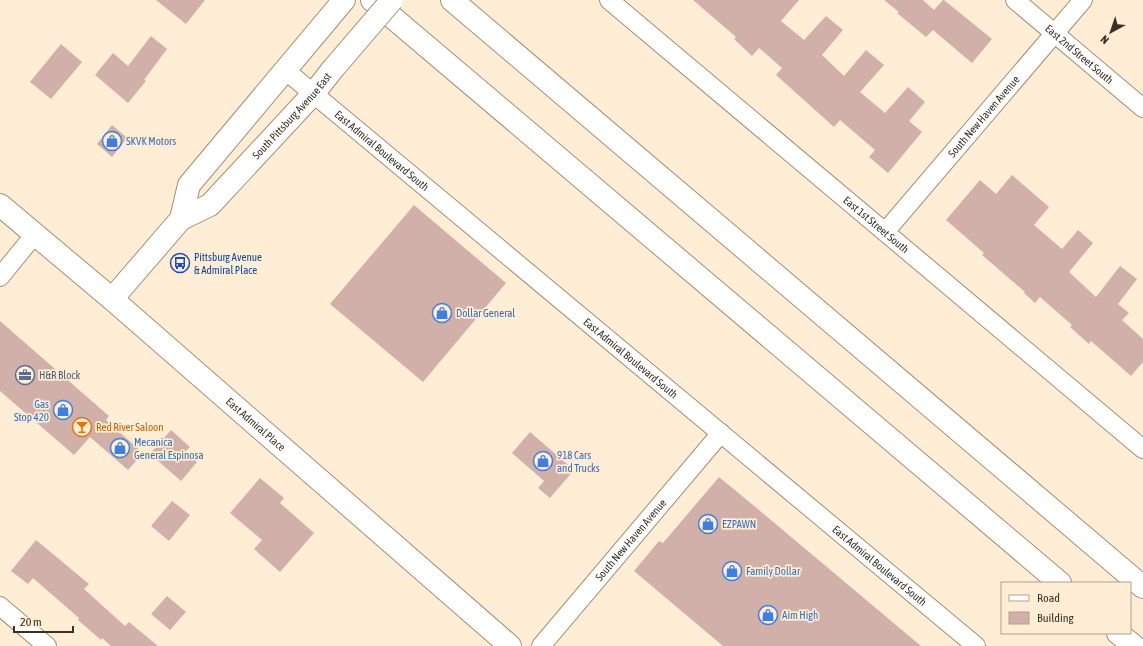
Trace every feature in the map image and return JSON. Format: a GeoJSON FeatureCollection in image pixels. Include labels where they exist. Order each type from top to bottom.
{"type":"FeatureCollection","features":[{"type":"Feature","properties":{"kind":"main road","name":"South Pittsburg Avenue East"},"geometry":{"type":"LineString","coordinates":[[181,219],[189,185],[344,0]]}},
{"type":"Feature","properties":{"kind":"main road"},"geometry":{"type":"LineString","coordinates":[[372,0],[1059,582]]}},
{"type":"Feature","properties":{"kind":"main road","name":"South Pittsburg Avenue East"},"geometry":{"type":"LineString","coordinates":[[112,299],[181,219],[210,205],[314,93],[392,0]]}},
{"type":"Feature","properties":{"kind":"main road"},"geometry":{"type":"LineString","coordinates":[[452,0],[1143,587]]}},
{"type":"Feature","properties":{"kind":"main road","name":"East Admiral Place"},"geometry":{"type":"LineString","coordinates":[[0,205],[112,299],[510,646]]}},
{"type":"Feature","properties":{"kind":"main road"},"geometry":{"type":"LineString","coordinates":[[1119,634],[1134,646]]}},
{"type":"Feature","properties":{"kind":"street","name":"East 1st Street South"},"geometry":{"type":"LineString","coordinates":[[609,0],[1143,449]]}},
{"type":"Feature","properties":{"kind":"street","name":"East 2nd Street South"},"geometry":{"type":"LineString","coordinates":[[1015,0],[1143,108]]}},
{"type":"Feature","properties":{"kind":"street","name":"South New Haven Avenue"},"geometry":{"type":"LineString","coordinates":[[885,232],[1082,0]]}},
{"type":"Feature","properties":{"kind":"street","name":"East Admiral Boulevard South"},"geometry":{"type":"LineString","coordinates":[[285,70],[976,646]]}},
{"type":"Feature","properties":{"kind":"street"},"geometry":{"type":"LineString","coordinates":[[0,277],[35,234]]}},
{"type":"Feature","properties":{"kind":"street","name":"South New Haven Avenue"},"geometry":{"type":"LineString","coordinates":[[541,646],[721,433]]}},
{"type":"Feature","properties":{"kind":"street"},"geometry":{"type":"LineString","coordinates":[[0,606],[47,646]]}},
{"type":"Feature","properties":{"kind":"building"},"geometry":{"type":"Polygon","coordinates":[[[156,0],[205,0],[186,24],[156,0]]]}},
{"type":"Feature","properties":{"kind":"building"},"geometry":{"type":"Polygon","coordinates":[[[693,0],[799,0],[781,21],[804,40],[826,16],[843,30],[822,55],[844,76],[866,50],[884,65],[860,92],[885,113],[908,87],[925,102],[909,121],[922,132],[888,173],[869,157],[875,150],[840,120],[834,127],[776,75],[782,68],[759,48],[752,56],[734,39],[736,37],[693,0]]]}},
{"type":"Feature","properties":{"kind":"building"},"geometry":{"type":"Polygon","coordinates":[[[884,0],[923,0],[934,10],[944,0],[992,39],[972,63],[933,30],[926,37],[884,0]]]}},
{"type":"Feature","properties":{"kind":"building"},"geometry":{"type":"Polygon","coordinates":[[[151,36],[167,49],[144,80],[146,81],[128,103],[95,75],[113,53],[128,66],[151,36]]]}},
{"type":"Feature","properties":{"kind":"building"},"geometry":{"type":"Polygon","coordinates":[[[61,44],[82,62],[51,99],[30,82],[61,44]]]}},
{"type":"Feature","properties":{"kind":"building","name":"SKVK Motors"},"geometry":{"type":"Polygon","coordinates":[[[112,125],[127,138],[112,157],[97,144],[112,125]]]}},
{"type":"Feature","properties":{"kind":"building"},"geometry":{"type":"Polygon","coordinates":[[[1012,175],[1049,207],[1034,225],[1062,249],[1078,230],[1093,243],[1069,272],[1096,297],[1120,266],[1137,279],[1118,304],[1129,313],[1122,320],[1143,339],[1143,362],[1131,376],[1091,341],[1089,344],[1070,327],[1072,325],[1040,297],[1035,303],[1024,293],[1025,292],[982,255],[984,253],[946,220],[980,180],[996,194],[1012,175]]]}},
{"type":"Feature","properties":{"kind":"building"},"geometry":{"type":"Polygon","coordinates":[[[414,205],[506,283],[423,382],[330,304],[414,205]]]}},
{"type":"Feature","properties":{"kind":"building"},"geometry":{"type":"Polygon","coordinates":[[[0,321],[109,416],[106,420],[143,453],[128,470],[90,437],[74,455],[0,391],[0,321]]]}},
{"type":"Feature","properties":{"kind":"building"},"geometry":{"type":"Polygon","coordinates":[[[171,430],[190,447],[185,452],[197,462],[181,481],[150,454],[171,430]]]}},
{"type":"Feature","properties":{"kind":"building","name":"918 Cars and Trucks"},"geometry":{"type":"Polygon","coordinates":[[[530,432],[574,470],[550,498],[538,488],[544,481],[512,453],[530,432]]]}},
{"type":"Feature","properties":{"kind":"building"},"geometry":{"type":"Polygon","coordinates":[[[719,477],[921,646],[723,646],[634,571],[659,541],[663,543],[719,477]]]}},
{"type":"Feature","properties":{"kind":"building"},"geometry":{"type":"Polygon","coordinates":[[[260,478],[284,498],[280,503],[314,533],[280,572],[254,549],[262,540],[230,513],[260,478]]]}},
{"type":"Feature","properties":{"kind":"building"},"geometry":{"type":"Polygon","coordinates":[[[172,501],[190,515],[169,541],[151,526],[172,501]]]}},
{"type":"Feature","properties":{"kind":"building"},"geometry":{"type":"Polygon","coordinates":[[[36,540],[89,584],[84,589],[125,626],[129,622],[158,646],[111,646],[102,638],[101,640],[78,620],[79,618],[33,578],[28,584],[11,571],[36,540]]]}},
{"type":"Feature","properties":{"kind":"building"},"geometry":{"type":"Polygon","coordinates":[[[167,596],[186,612],[170,630],[151,614],[167,596]]]}},
{"type":"Feature","properties":{"kind":"place","name":"SKVK Motors"},"geometry":{"type":"Point","coordinates":[112,141]}},
{"type":"Feature","properties":{"kind":"place","name":"Pittsburg Avenue & Admiral Place"},"geometry":{"type":"Point","coordinates":[180,263]}},
{"type":"Feature","properties":{"kind":"place","name":"Dollar General"},"geometry":{"type":"Point","coordinates":[442,313]}},
{"type":"Feature","properties":{"kind":"place","name":"H&R Block"},"geometry":{"type":"Point","coordinates":[25,375]}},
{"type":"Feature","properties":{"kind":"place","name":"Gas Stop 420"},"geometry":{"type":"Point","coordinates":[63,410]}},
{"type":"Feature","properties":{"kind":"place","name":"Red River Saloon"},"geometry":{"type":"Point","coordinates":[82,427]}},
{"type":"Feature","properties":{"kind":"place","name":"Mecanica General Espinosa"},"geometry":{"type":"Point","coordinates":[120,448]}},
{"type":"Feature","properties":{"kind":"place","name":"918 Cars and Trucks"},"geometry":{"type":"Point","coordinates":[543,461]}},
{"type":"Feature","properties":{"kind":"place","name":"EZPAWN"},"geometry":{"type":"Point","coordinates":[708,524]}},
{"type":"Feature","properties":{"kind":"place","name":"Family Dollar"},"geometry":{"type":"Point","coordinates":[732,571]}},
{"type":"Feature","properties":{"kind":"place","name":"Aim High"},"geometry":{"type":"Point","coordinates":[768,615]}}]}
